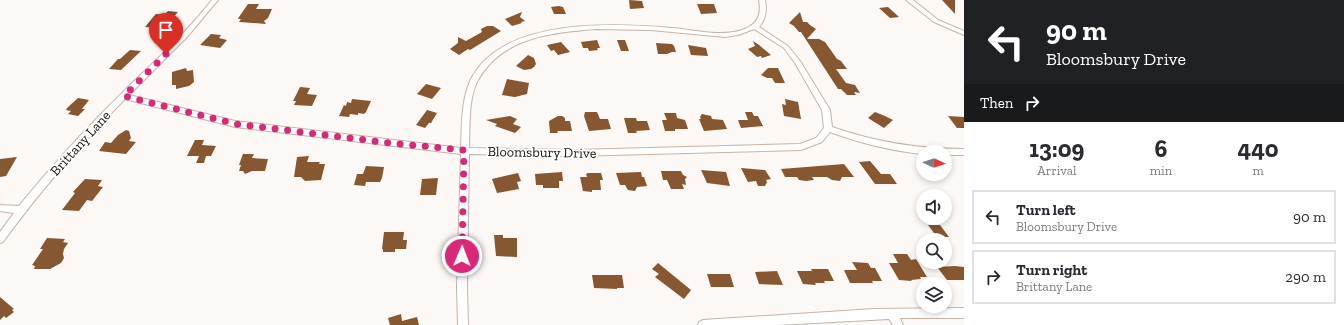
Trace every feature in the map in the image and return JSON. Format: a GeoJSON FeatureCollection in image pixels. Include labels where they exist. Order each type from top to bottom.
{"type":"FeatureCollection","features":[{"type":"Feature","properties":{"kind":"street","name":"Brittany Lane"},"geometry":{"type":"LineString","coordinates":[[0,239],[20,210],[83,137],[197,22],[215,0]]}},
{"type":"Feature","properties":{"kind":"street"},"geometry":{"type":"LineString","coordinates":[[464,325],[462,287],[464,150],[467,109],[470,89],[484,66],[495,56],[518,42],[547,32],[577,28],[633,27],[721,35],[736,33],[755,27],[762,18],[762,0]]}},
{"type":"Feature","properties":{"kind":"street"},"geometry":{"type":"LineString","coordinates":[[909,0],[936,21],[964,33]]}},
{"type":"Feature","properties":{"kind":"street"},"geometry":{"type":"LineString","coordinates":[[755,27],[786,47],[798,62],[826,110],[828,129],[866,142],[894,148],[916,150]]}},
{"type":"Feature","properties":{"kind":"street","name":"Bloomsbury Drive"},"geometry":{"type":"LineString","coordinates":[[124,96],[236,124],[390,143],[464,150],[573,153],[801,147],[819,140],[828,129]]}},
{"type":"Feature","properties":{"kind":"street"},"geometry":{"type":"LineString","coordinates":[[952,152],[964,152]]}},
{"type":"Feature","properties":{"kind":"street"},"geometry":{"type":"LineString","coordinates":[[0,208],[20,210]]}},
{"type":"Feature","properties":{"kind":"street"},"geometry":{"type":"LineString","coordinates":[[703,325],[750,321],[892,314],[964,313]]}},
{"type":"Feature","properties":{"kind":"street"},"geometry":{"type":"LineString","coordinates":[[892,314],[898,325]]}},
{"type":"Feature","properties":{"kind":"building"},"geometry":{"type":"Polygon","coordinates":[[[629,0],[642,1],[644,8],[630,9],[629,0]]]}},
{"type":"Feature","properties":{"kind":"building"},"geometry":{"type":"Polygon","coordinates":[[[942,0],[955,0],[955,14],[942,0]]]}},
{"type":"Feature","properties":{"kind":"building"},"geometry":{"type":"Polygon","coordinates":[[[248,4],[259,4],[256,9],[272,9],[268,18],[264,21],[266,24],[239,22],[241,19],[238,19],[239,17],[248,4]]]}},
{"type":"Feature","properties":{"kind":"building"},"geometry":{"type":"Polygon","coordinates":[[[697,4],[714,4],[717,13],[701,14],[697,4]]]}},
{"type":"Feature","properties":{"kind":"building"},"geometry":{"type":"Polygon","coordinates":[[[551,7],[563,7],[566,14],[554,14],[551,7]]]}},
{"type":"Feature","properties":{"kind":"building"},"geometry":{"type":"Polygon","coordinates":[[[888,7],[899,17],[890,18],[879,8],[888,7]]]}},
{"type":"Feature","properties":{"kind":"building"},"geometry":{"type":"Polygon","coordinates":[[[168,11],[178,12],[163,28],[145,27],[156,14],[164,15],[168,11]]]}},
{"type":"Feature","properties":{"kind":"building"},"geometry":{"type":"Polygon","coordinates":[[[522,12],[520,17],[525,21],[521,22],[522,23],[512,26],[505,19],[522,12]]]}},
{"type":"Feature","properties":{"kind":"building"},"geometry":{"type":"Polygon","coordinates":[[[800,12],[803,22],[807,22],[816,29],[807,39],[819,39],[825,42],[837,59],[841,61],[847,69],[836,69],[846,83],[855,85],[860,93],[854,92],[856,95],[847,95],[841,89],[838,89],[801,32],[789,23],[800,12]]]}},
{"type":"Feature","properties":{"kind":"building"},"geometry":{"type":"Polygon","coordinates":[[[487,26],[493,26],[501,31],[459,55],[450,49],[458,43],[458,37],[466,41],[482,32],[481,29],[487,26]]]}},
{"type":"Feature","properties":{"kind":"building"},"geometry":{"type":"Polygon","coordinates":[[[211,34],[221,35],[219,38],[227,40],[220,48],[200,45],[211,34]]]}},
{"type":"Feature","properties":{"kind":"building"},"geometry":{"type":"Polygon","coordinates":[[[597,40],[600,48],[597,48],[598,50],[589,51],[588,48],[583,48],[581,42],[597,40]]]}},
{"type":"Feature","properties":{"kind":"building"},"geometry":{"type":"Polygon","coordinates":[[[617,40],[625,40],[629,51],[621,51],[617,40]]]}},
{"type":"Feature","properties":{"kind":"building"},"geometry":{"type":"Polygon","coordinates":[[[753,41],[771,55],[762,58],[761,56],[757,57],[748,49],[755,46],[753,41]]]}},
{"type":"Feature","properties":{"kind":"building"},"geometry":{"type":"Polygon","coordinates":[[[561,42],[570,52],[558,55],[554,50],[551,51],[547,45],[561,42]]]}},
{"type":"Feature","properties":{"kind":"building"},"geometry":{"type":"Polygon","coordinates":[[[656,43],[672,44],[676,52],[658,54],[656,43]]]}},
{"type":"Feature","properties":{"kind":"building"},"geometry":{"type":"Polygon","coordinates":[[[688,45],[706,48],[708,56],[691,55],[688,45]]]}},
{"type":"Feature","properties":{"kind":"building"},"geometry":{"type":"Polygon","coordinates":[[[130,50],[141,51],[121,70],[109,69],[118,59],[130,50]]]}},
{"type":"Feature","properties":{"kind":"building"},"geometry":{"type":"Polygon","coordinates":[[[528,55],[534,58],[536,64],[534,67],[524,70],[516,66],[528,55]]]}},
{"type":"Feature","properties":{"kind":"building"},"geometry":{"type":"Polygon","coordinates":[[[186,68],[187,71],[193,70],[194,82],[189,86],[176,89],[176,85],[172,85],[172,72],[186,68]]]}},
{"type":"Feature","properties":{"kind":"building"},"geometry":{"type":"Polygon","coordinates":[[[768,68],[778,68],[785,83],[775,83],[772,78],[767,78],[761,75],[768,68]]]}},
{"type":"Feature","properties":{"kind":"building"},"geometry":{"type":"Polygon","coordinates":[[[507,79],[529,83],[527,94],[515,97],[502,95],[507,79]]]}},
{"type":"Feature","properties":{"kind":"building"},"geometry":{"type":"Polygon","coordinates":[[[426,84],[441,88],[432,99],[417,94],[426,84]]]}},
{"type":"Feature","properties":{"kind":"building"},"geometry":{"type":"Polygon","coordinates":[[[300,87],[310,88],[307,94],[317,95],[312,106],[294,105],[296,101],[293,101],[300,87]]]}},
{"type":"Feature","properties":{"kind":"building"},"geometry":{"type":"Polygon","coordinates":[[[78,98],[89,100],[82,109],[85,109],[78,116],[68,114],[71,111],[66,110],[67,108],[78,98]]]}},
{"type":"Feature","properties":{"kind":"building"},"geometry":{"type":"Polygon","coordinates":[[[352,99],[371,101],[364,114],[350,114],[349,117],[339,116],[344,105],[346,106],[347,102],[351,103],[352,99]]]}},
{"type":"Feature","properties":{"kind":"building"},"geometry":{"type":"Polygon","coordinates":[[[785,99],[798,102],[801,119],[784,116],[782,104],[786,105],[785,99]]]}},
{"type":"Feature","properties":{"kind":"building"},"geometry":{"type":"Polygon","coordinates":[[[427,110],[437,113],[431,123],[429,123],[425,128],[416,125],[427,110]]]}},
{"type":"Feature","properties":{"kind":"building"},"geometry":{"type":"Polygon","coordinates":[[[585,112],[597,112],[600,119],[608,119],[611,129],[589,131],[584,116],[585,112]]]}},
{"type":"Feature","properties":{"kind":"building"},"geometry":{"type":"Polygon","coordinates":[[[745,112],[752,112],[754,116],[758,116],[763,126],[741,128],[738,120],[748,120],[745,112]]]}},
{"type":"Feature","properties":{"kind":"building"},"geometry":{"type":"Polygon","coordinates":[[[875,112],[893,120],[884,128],[868,118],[875,112]]]}},
{"type":"Feature","properties":{"kind":"building"},"geometry":{"type":"Polygon","coordinates":[[[664,113],[676,113],[677,118],[685,120],[688,129],[665,131],[662,120],[667,120],[664,113]]]}},
{"type":"Feature","properties":{"kind":"building"},"geometry":{"type":"Polygon","coordinates":[[[702,114],[711,116],[712,119],[723,120],[727,129],[704,131],[699,119],[701,119],[700,117],[702,114]]]}},
{"type":"Feature","properties":{"kind":"building"},"geometry":{"type":"Polygon","coordinates":[[[510,116],[517,119],[513,124],[521,127],[515,133],[495,126],[497,124],[486,120],[510,116]]]}},
{"type":"Feature","properties":{"kind":"building"},"geometry":{"type":"Polygon","coordinates":[[[558,116],[565,118],[565,121],[570,121],[572,131],[557,131],[558,133],[550,133],[549,121],[558,116]]]}},
{"type":"Feature","properties":{"kind":"building"},"geometry":{"type":"Polygon","coordinates":[[[948,116],[964,117],[964,128],[957,128],[948,116]]]}},
{"type":"Feature","properties":{"kind":"building"},"geometry":{"type":"Polygon","coordinates":[[[624,118],[636,118],[637,121],[647,121],[650,130],[636,131],[637,133],[628,133],[624,118]]]}},
{"type":"Feature","properties":{"kind":"building"},"geometry":{"type":"Polygon","coordinates":[[[126,130],[129,131],[131,138],[129,141],[136,142],[126,154],[99,151],[105,142],[111,143],[118,135],[126,130]]]}},
{"type":"Feature","properties":{"kind":"building"},"geometry":{"type":"Polygon","coordinates":[[[195,140],[204,140],[202,145],[216,146],[211,156],[206,156],[204,163],[196,163],[199,156],[187,156],[195,140]]]}},
{"type":"Feature","properties":{"kind":"building"},"geometry":{"type":"Polygon","coordinates":[[[243,154],[254,154],[252,158],[268,159],[265,171],[252,171],[245,174],[243,171],[239,171],[241,165],[239,165],[243,154]]]}},
{"type":"Feature","properties":{"kind":"building"},"geometry":{"type":"Polygon","coordinates":[[[309,156],[307,162],[320,162],[319,164],[325,164],[321,180],[305,181],[301,177],[294,177],[297,157],[309,156]]]}},
{"type":"Feature","properties":{"kind":"building"},"geometry":{"type":"Polygon","coordinates":[[[17,157],[6,176],[0,177],[0,159],[17,157]]]}},
{"type":"Feature","properties":{"kind":"building"},"geometry":{"type":"Polygon","coordinates":[[[870,161],[881,174],[890,174],[897,184],[875,184],[859,162],[870,161]]]}},
{"type":"Feature","properties":{"kind":"building"},"geometry":{"type":"Polygon","coordinates":[[[844,164],[854,177],[842,177],[840,181],[832,180],[827,177],[812,177],[814,180],[806,181],[799,180],[797,177],[785,177],[781,169],[844,164]]]}},
{"type":"Feature","properties":{"kind":"building"},"geometry":{"type":"Polygon","coordinates":[[[366,166],[384,167],[380,182],[366,182],[365,186],[354,185],[357,174],[363,174],[366,166]]]}},
{"type":"Feature","properties":{"kind":"building"},"geometry":{"type":"Polygon","coordinates":[[[741,168],[765,170],[771,179],[766,180],[767,182],[765,186],[758,186],[756,181],[748,182],[741,168]]]}},
{"type":"Feature","properties":{"kind":"building"},"geometry":{"type":"Polygon","coordinates":[[[701,170],[726,172],[730,186],[707,183],[701,170]]]}},
{"type":"Feature","properties":{"kind":"building"},"geometry":{"type":"Polygon","coordinates":[[[661,171],[681,171],[683,175],[687,177],[685,179],[686,185],[682,184],[684,189],[671,189],[667,180],[663,180],[661,171]]]}},
{"type":"Feature","properties":{"kind":"building"},"geometry":{"type":"Polygon","coordinates":[[[562,172],[563,181],[559,181],[559,188],[543,188],[543,185],[536,185],[535,174],[562,172]]]}},
{"type":"Feature","properties":{"kind":"building"},"geometry":{"type":"Polygon","coordinates":[[[641,172],[647,186],[637,187],[635,191],[628,190],[625,185],[620,185],[616,173],[641,172]]]}},
{"type":"Feature","properties":{"kind":"building"},"geometry":{"type":"Polygon","coordinates":[[[518,173],[521,181],[517,182],[519,189],[497,193],[492,179],[518,173]]]}},
{"type":"Feature","properties":{"kind":"building"},"geometry":{"type":"Polygon","coordinates":[[[601,173],[603,180],[600,180],[601,190],[592,190],[592,192],[583,191],[580,177],[587,177],[586,174],[601,173]]]}},
{"type":"Feature","properties":{"kind":"building"},"geometry":{"type":"Polygon","coordinates":[[[438,178],[436,195],[420,195],[422,179],[438,178]]]}},
{"type":"Feature","properties":{"kind":"building"},"geometry":{"type":"Polygon","coordinates":[[[85,179],[102,180],[98,186],[103,187],[92,201],[87,200],[79,211],[62,210],[75,193],[73,192],[85,179]]]}},
{"type":"Feature","properties":{"kind":"building"},"geometry":{"type":"Polygon","coordinates":[[[928,225],[940,225],[946,233],[934,233],[928,225]]]}},
{"type":"Feature","properties":{"kind":"building"},"geometry":{"type":"Polygon","coordinates":[[[384,232],[404,232],[403,240],[407,240],[406,249],[395,249],[395,252],[383,252],[384,232]]]}},
{"type":"Feature","properties":{"kind":"building"},"geometry":{"type":"Polygon","coordinates":[[[494,235],[503,235],[503,238],[517,238],[517,257],[496,256],[494,235]]]}},
{"type":"Feature","properties":{"kind":"building"},"geometry":{"type":"Polygon","coordinates":[[[47,238],[65,239],[63,242],[68,243],[64,249],[64,258],[61,263],[50,269],[34,269],[35,266],[32,265],[43,249],[40,249],[47,238]]]}},
{"type":"Feature","properties":{"kind":"building"},"geometry":{"type":"Polygon","coordinates":[[[893,254],[907,254],[911,260],[916,259],[916,269],[922,269],[927,277],[916,277],[916,280],[911,280],[912,281],[899,280],[889,263],[898,263],[893,254]]]}},
{"type":"Feature","properties":{"kind":"building"},"geometry":{"type":"Polygon","coordinates":[[[852,262],[868,263],[871,268],[875,268],[882,281],[872,281],[873,283],[850,283],[844,270],[857,270],[852,262]]]}},
{"type":"Feature","properties":{"kind":"building"},"geometry":{"type":"Polygon","coordinates":[[[658,263],[691,290],[684,299],[655,277],[659,274],[652,269],[658,263]]]}},
{"type":"Feature","properties":{"kind":"building"},"geometry":{"type":"Polygon","coordinates":[[[952,266],[964,267],[964,280],[952,280],[952,277],[945,277],[939,269],[952,269],[952,266]]]}},
{"type":"Feature","properties":{"kind":"building"},"geometry":{"type":"Polygon","coordinates":[[[811,269],[828,269],[834,281],[815,283],[816,285],[803,284],[797,271],[812,271],[811,269]]]}},
{"type":"Feature","properties":{"kind":"building"},"geometry":{"type":"Polygon","coordinates":[[[777,271],[783,285],[759,284],[755,272],[777,271]]]}},
{"type":"Feature","properties":{"kind":"building"},"geometry":{"type":"Polygon","coordinates":[[[707,274],[730,274],[734,287],[711,287],[707,274]]]}},
{"type":"Feature","properties":{"kind":"building"},"geometry":{"type":"Polygon","coordinates":[[[592,275],[622,275],[624,288],[594,288],[592,275]]]}},
{"type":"Feature","properties":{"kind":"building"},"geometry":{"type":"Polygon","coordinates":[[[0,297],[14,309],[12,310],[14,312],[6,318],[4,316],[0,320],[0,297]]]}},
{"type":"Feature","properties":{"kind":"building"},"geometry":{"type":"Polygon","coordinates":[[[401,314],[402,321],[417,317],[419,325],[390,325],[388,318],[401,314]]]}},
{"type":"Feature","properties":{"kind":"route"},"geometry":{"type":"LineString","coordinates":[[166,54],[124,96],[236,124],[390,143],[464,150],[462,256]]}}]}
